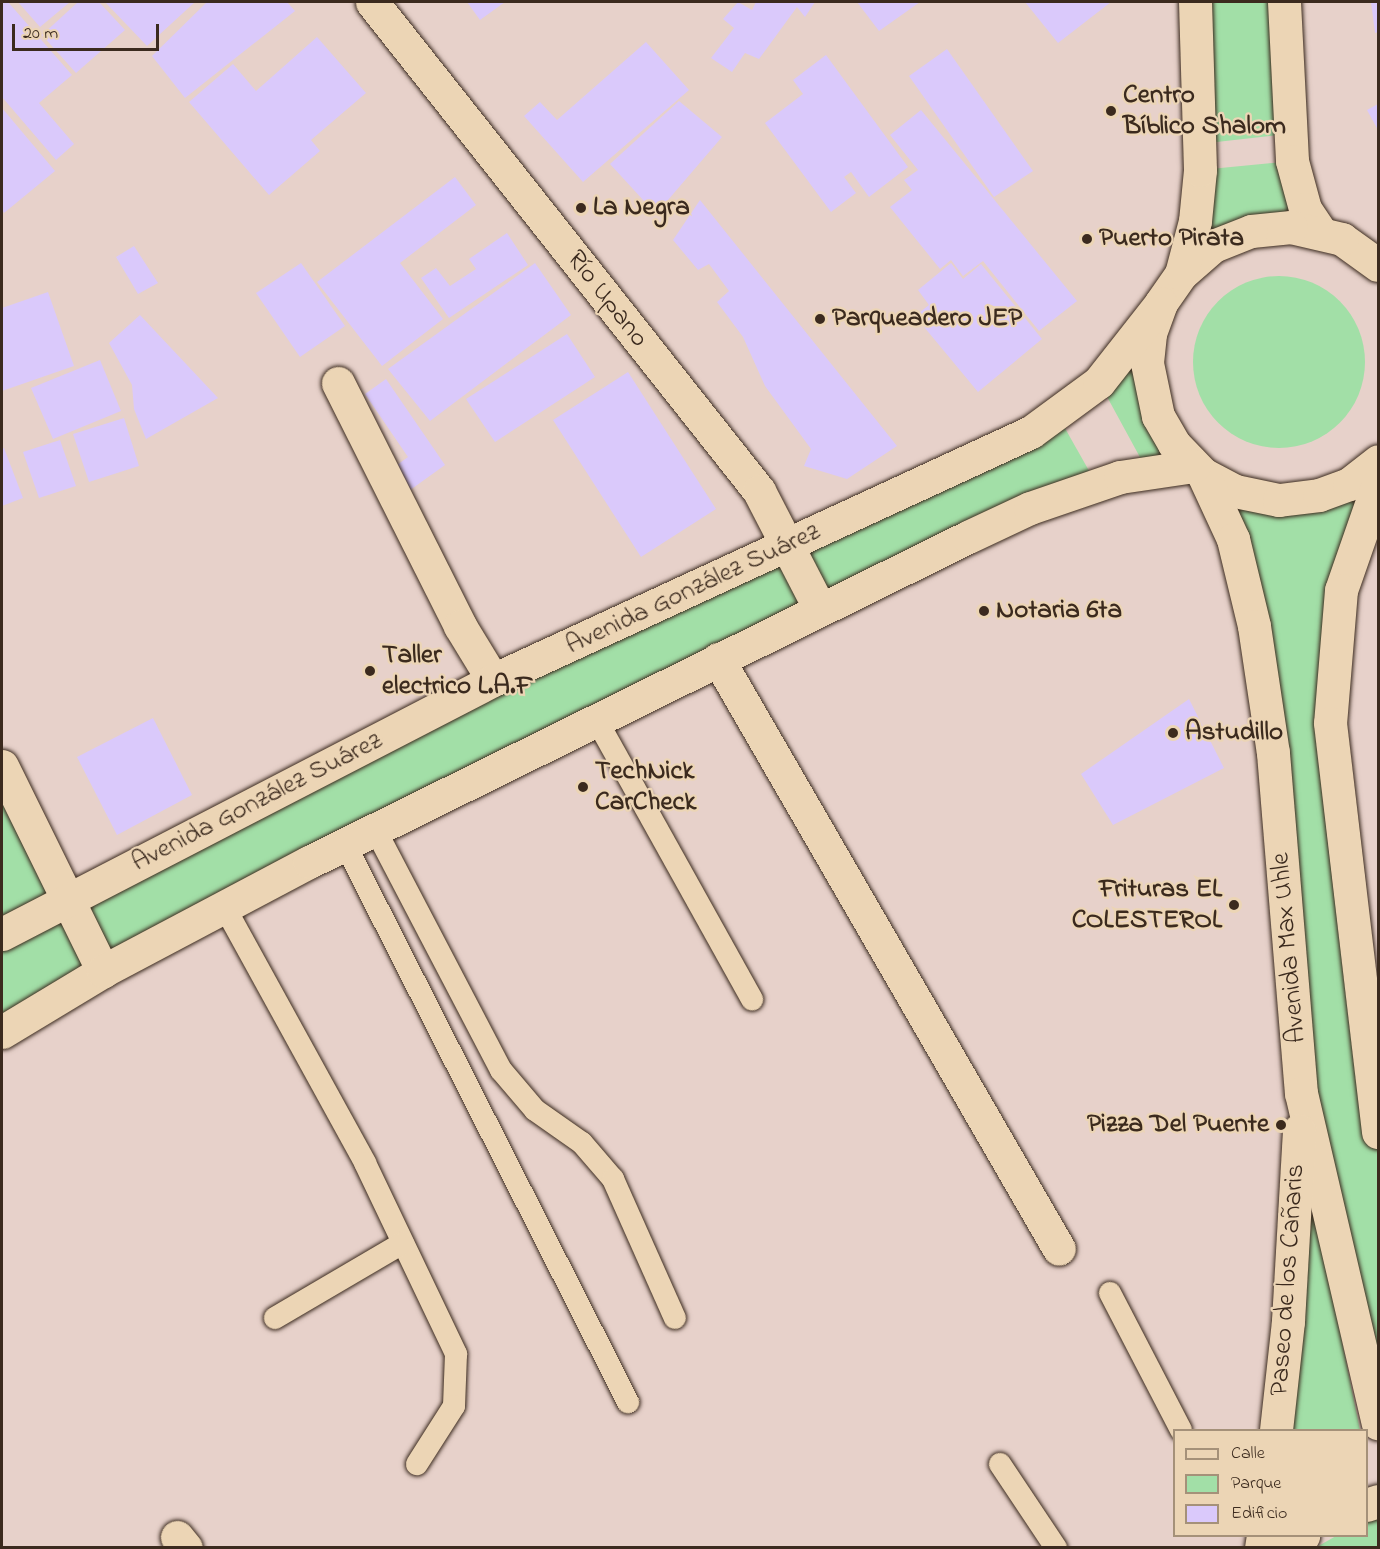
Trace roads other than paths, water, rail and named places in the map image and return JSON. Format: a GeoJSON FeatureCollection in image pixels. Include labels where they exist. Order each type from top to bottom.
{"type":"FeatureCollection","features":[{"type":"Feature","properties":{"kind":"main road","name":"Río Upano"},"geometry":{"type":"LineString","coordinates":[[372,2],[759,491],[820,609]]}},
{"type":"Feature","properties":{"kind":"main road"},"geometry":{"type":"LineString","coordinates":[[1180,274],[1195,220],[1200,170],[1195,2]]}},
{"type":"Feature","properties":{"kind":"main road"},"geometry":{"type":"LineString","coordinates":[[1284,2],[1292,161],[1305,209],[1320,231]]}},
{"type":"Feature","properties":{"kind":"main road"},"geometry":{"type":"LineString","coordinates":[[1373,254],[1320,231],[1291,227],[1251,231],[1213,246],[1180,274],[1161,303],[1150,334],[1147,363],[1151,397],[1174,444],[1198,470],[1235,491],[1279,500],[1319,495],[1349,484],[1378,461]]}},
{"type":"Feature","properties":{"kind":"main road","name":"Avenida González Suárez"},"geometry":{"type":"LineString","coordinates":[[2,934],[69,897],[493,680],[786,547],[1031,432],[1098,382],[1161,303]]}},
{"type":"Feature","properties":{"kind":"main road"},"geometry":{"type":"LineString","coordinates":[[338,383],[460,626],[493,680]]}},
{"type":"Feature","properties":{"kind":"main road"},"geometry":{"type":"LineString","coordinates":[[2,1032],[103,971],[345,844],[718,659],[1030,508],[1120,477],[1198,470]]}},
{"type":"Feature","properties":{"kind":"main road","name":"Avenida Max Uhle"},"geometry":{"type":"LineString","coordinates":[[1198,470],[1233,539],[1254,626],[1273,753],[1301,1093],[1378,1423]]}},
{"type":"Feature","properties":{"kind":"main road"},"geometry":{"type":"LineString","coordinates":[[1378,484],[1341,590],[1330,723],[1378,1132]]}},
{"type":"Feature","properties":{"kind":"main road"},"geometry":{"type":"LineString","coordinates":[[718,659],[1059,1249]]}},
{"type":"Feature","properties":{"kind":"main road"},"geometry":{"type":"LineString","coordinates":[[2,766],[69,897],[103,971]]}},
{"type":"Feature","properties":{"kind":"main road","name":"Paseo de los Cañaris"},"geometry":{"type":"LineString","coordinates":[[1276,1429],[1288,1321],[1301,1093]]}},
{"type":"Feature","properties":{"kind":"main road"},"geometry":{"type":"LineString","coordinates":[[1285,1548],[1302,1537]]}},
{"type":"Feature","properties":{"kind":"lane"},"geometry":{"type":"LineString","coordinates":[[596,719],[752,999]]}},
{"type":"Feature","properties":{"kind":"lane"},"geometry":{"type":"LineString","coordinates":[[375,829],[501,1070],[535,1110],[582,1143],[613,1179],[675,1318]]}},
{"type":"Feature","properties":{"kind":"lane"},"geometry":{"type":"LineString","coordinates":[[345,844],[627,1402]]}},
{"type":"Feature","properties":{"kind":"lane"},"geometry":{"type":"LineString","coordinates":[[224,906],[365,1163],[456,1354],[454,1406],[417,1464]]}},
{"type":"Feature","properties":{"kind":"lane"},"geometry":{"type":"LineString","coordinates":[[275,1318],[403,1243]]}},
{"type":"Feature","properties":{"kind":"lane"},"geometry":{"type":"LineString","coordinates":[[1110,1293],[1180,1429]]}},
{"type":"Feature","properties":{"kind":"lane"},"geometry":{"type":"LineString","coordinates":[[1000,1464],[1056,1548]]}},
{"type":"Feature","properties":{"kind":"place","name":"Centro Bíblico Shalom"},"geometry":{"type":"Point","coordinates":[1111,111]}},
{"type":"Feature","properties":{"kind":"place","name":"La Negra"},"geometry":{"type":"Point","coordinates":[581,208]}},
{"type":"Feature","properties":{"kind":"place","name":"Puerto Pirata"},"geometry":{"type":"Point","coordinates":[1087,239]}},
{"type":"Feature","properties":{"kind":"place","name":"Parqueadero JEP"},"geometry":{"type":"Point","coordinates":[820,319]}},
{"type":"Feature","properties":{"kind":"place","name":"Notaria 6ta"},"geometry":{"type":"Point","coordinates":[984,611]}},
{"type":"Feature","properties":{"kind":"place","name":"Taller electrico L.A.F"},"geometry":{"type":"Point","coordinates":[370,671]}},
{"type":"Feature","properties":{"kind":"place","name":"Astudillo"},"geometry":{"type":"Point","coordinates":[1173,733]}},
{"type":"Feature","properties":{"kind":"place","name":"TechNick CarCheck"},"geometry":{"type":"Point","coordinates":[583,787]}},
{"type":"Feature","properties":{"kind":"place","name":"Frituras EL COLESTEROL"},"geometry":{"type":"Point","coordinates":[1234,905]}},
{"type":"Feature","properties":{"kind":"place","name":"Pizza Del Puente"},"geometry":{"type":"Point","coordinates":[1281,1125]}}]}
